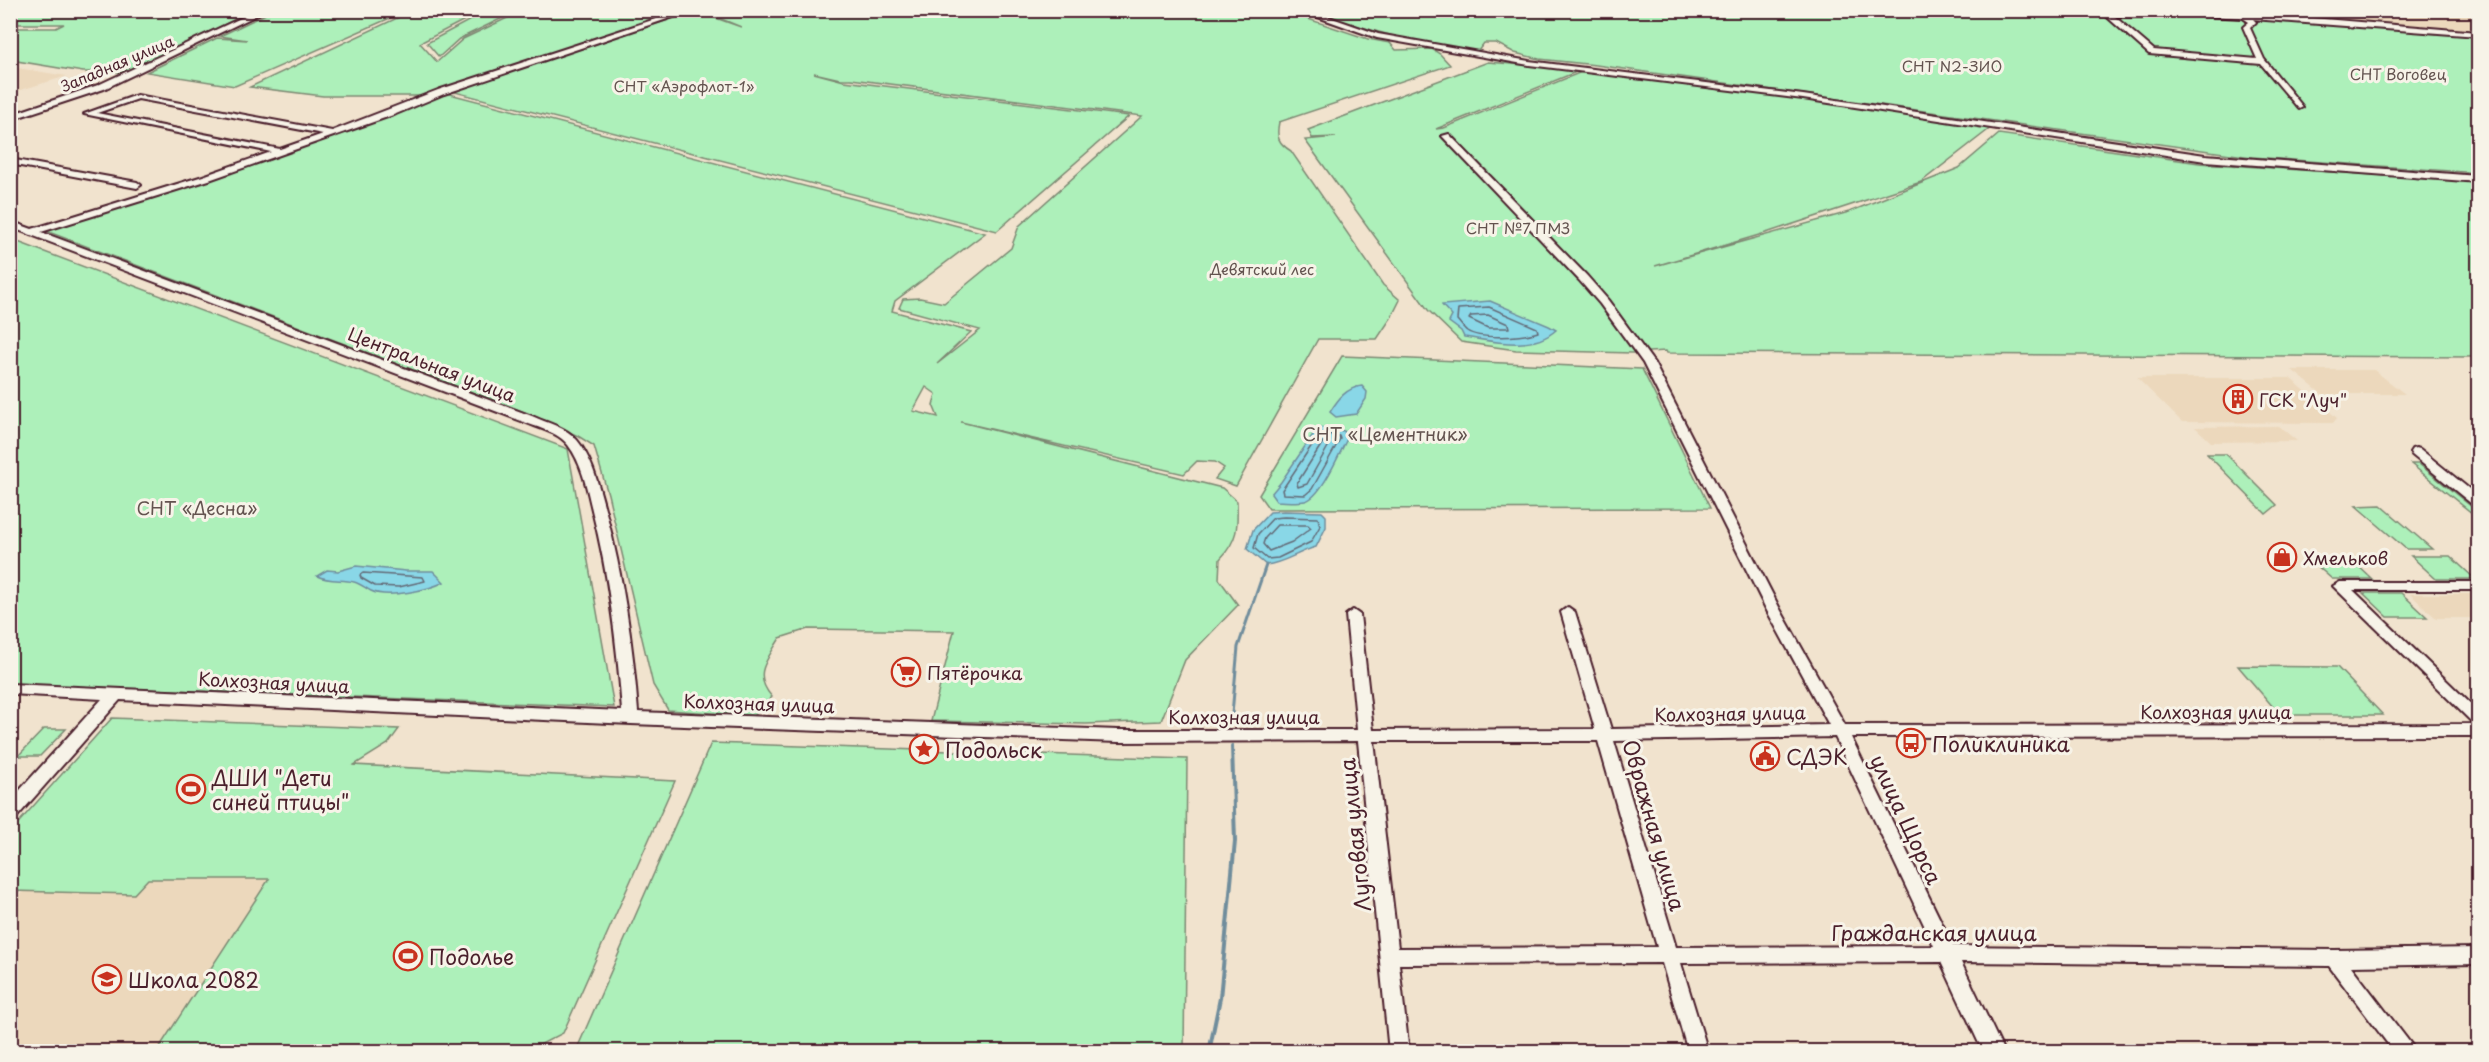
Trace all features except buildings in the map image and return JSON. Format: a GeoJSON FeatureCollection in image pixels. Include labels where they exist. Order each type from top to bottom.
{"type":"FeatureCollection","features":[{"type":"Feature","properties":{"kind":"street","name":"Западная улица"},"geometry":{"type":"LineString","coordinates":[[10,118],[69,99],[123,77],[264,10]]}},
{"type":"Feature","properties":{"kind":"street"},"geometry":{"type":"LineString","coordinates":[[32,232],[206,178],[441,92],[691,10]]}},
{"type":"Feature","properties":{"kind":"street"},"geometry":{"type":"LineString","coordinates":[[1301,10],[1377,36],[1529,63],[1794,96],[2166,153],[2258,164],[2478,179]]}},
{"type":"Feature","properties":{"kind":"street"},"geometry":{"type":"LineString","coordinates":[[2008,12],[2148,15],[2152,11],[2312,20],[2478,34]]}},
{"type":"Feature","properties":{"kind":"street"},"geometry":{"type":"LineString","coordinates":[[2106,13],[2152,52],[2264,62]]}},
{"type":"Feature","properties":{"kind":"street"},"geometry":{"type":"LineString","coordinates":[[2246,17],[2253,22],[2246,27],[2248,36],[2264,62],[2299,107]]}},
{"type":"Feature","properties":{"kind":"street"},"geometry":{"type":"LineString","coordinates":[[280,152],[88,114],[137,97],[332,133]]}},
{"type":"Feature","properties":{"kind":"street"},"geometry":{"type":"LineString","coordinates":[[69,99],[113,105]]}},
{"type":"Feature","properties":{"kind":"street","name":"улица Щорса"},"geometry":{"type":"LineString","coordinates":[[1446,136],[1583,278],[1641,352],[1773,609],[1840,731],[1994,1052]]}},
{"type":"Feature","properties":{"kind":"street"},"geometry":{"type":"LineString","coordinates":[[10,161],[137,185]]}},
{"type":"Feature","properties":{"kind":"street","name":"Центральная улица"},"geometry":{"type":"LineString","coordinates":[[13,226],[528,419],[561,434],[574,444],[591,482],[606,540],[627,662],[631,718]]}},
{"type":"Feature","properties":{"kind":"street"},"geometry":{"type":"LineString","coordinates":[[2416,452],[2478,502]]}},
{"type":"Feature","properties":{"kind":"street"},"geometry":{"type":"LineString","coordinates":[[2478,586],[2340,586],[2478,720]]}},
{"type":"Feature","properties":{"kind":"street","name":"Овражная улица"},"geometry":{"type":"LineString","coordinates":[[1568,612],[1698,1052]]}},
{"type":"Feature","properties":{"kind":"street","name":"Луговая улица"},"geometry":{"type":"LineString","coordinates":[[1353,615],[1399,1052]]}},
{"type":"Feature","properties":{"kind":"street","name":"Колхозная улица"},"geometry":{"type":"LineString","coordinates":[[10,689],[631,718],[1118,736],[1604,735],[1840,731],[2478,730]]}},
{"type":"Feature","properties":{"kind":"street"},"geometry":{"type":"LineString","coordinates":[[10,813],[116,694]]}},
{"type":"Feature","properties":{"kind":"street","name":"Гражданская улица"},"geometry":{"type":"LineString","coordinates":[[1389,956],[1669,954],[2334,958],[2478,956]]}},
{"type":"Feature","properties":{"kind":"street"},"geometry":{"type":"LineString","coordinates":[[2334,958],[2407,1052]]}},
{"type":"Feature","properties":{"kind":"shaded area"},"geometry":{"type":"Polygon","coordinates":[[[2285,11],[2478,11],[2478,31],[2296,16],[2285,11]]]}},
{"type":"Feature","properties":{"kind":"shaded area"},"geometry":{"type":"Polygon","coordinates":[[[11,67],[67,76],[11,93],[11,67]]]}},
{"type":"Feature","properties":{"kind":"shaded area"},"geometry":{"type":"Polygon","coordinates":[[[2292,370],[2374,370],[2405,394],[2322,394],[2292,370]]]}},
{"type":"Feature","properties":{"kind":"shaded area"},"geometry":{"type":"Polygon","coordinates":[[[2137,378],[2290,378],[2337,418],[2333,423],[2182,422],[2137,378]]]}},
{"type":"Feature","properties":{"kind":"shaded area"},"geometry":{"type":"Polygon","coordinates":[[[2279,426],[2297,441],[2211,442],[2195,427],[2279,426]]]}},
{"type":"Feature","properties":{"kind":"shaded area"},"geometry":{"type":"Polygon","coordinates":[[[2410,594],[2478,594],[2478,618],[2436,618],[2410,594]]]}},
{"type":"Feature","properties":{"kind":"shaded area","name":"Школа 2082"},"geometry":{"type":"Polygon","coordinates":[[[148,879],[270,879],[157,1051],[11,1051],[10,907],[24,890],[134,894],[148,879]]]}},
{"type":"Feature","properties":{"kind":"green space"},"geometry":{"type":"Polygon","coordinates":[[[489,10],[517,11],[459,39],[439,57],[427,43],[489,10]]]}},
{"type":"Feature","properties":{"kind":"green space"},"geometry":{"type":"Polygon","coordinates":[[[714,10],[1288,11],[1368,39],[1390,43],[1396,50],[1432,49],[1450,65],[1279,122],[1278,136],[1283,145],[1291,151],[1383,285],[1400,300],[1377,339],[1318,339],[1236,486],[1215,479],[1224,468],[1215,462],[1197,461],[1184,474],[961,422],[1222,488],[1237,501],[1236,533],[1220,559],[1219,579],[1238,605],[1185,660],[1161,721],[1086,724],[931,721],[954,631],[808,629],[780,638],[770,653],[762,674],[766,689],[772,697],[754,716],[668,710],[653,685],[608,494],[594,446],[578,436],[527,413],[46,231],[194,185],[379,120],[446,93],[985,233],[895,301],[892,311],[971,332],[937,364],[980,330],[899,308],[903,299],[920,298],[944,303],[1011,248],[1019,226],[1142,116],[840,79],[814,73],[844,81],[1129,116],[997,231],[451,91],[696,11],[741,27],[709,14],[714,10]],[[926,387],[913,411],[938,417],[933,405],[936,394],[926,387]]]}},
{"type":"Feature","properties":{"kind":"green space"},"geometry":{"type":"Polygon","coordinates":[[[2044,10],[2157,16],[2158,12],[2259,18],[2478,36],[2478,173],[2252,157],[1596,65],[1539,59],[1515,53],[1496,43],[1484,43],[1478,51],[1457,49],[1395,37],[1315,11],[2044,10]]]}},
{"type":"Feature","properties":{"kind":"green space"},"geometry":{"type":"Polygon","coordinates":[[[11,11],[217,11],[207,16],[244,15],[125,72],[83,72],[11,60],[11,28],[56,28],[64,24],[11,24],[11,18],[16,15],[11,15],[11,11]]]}},
{"type":"Feature","properties":{"kind":"green space"},"geometry":{"type":"Polygon","coordinates":[[[406,11],[235,86],[147,72],[217,38],[247,40],[220,36],[270,12],[406,11]]]}},
{"type":"Feature","properties":{"kind":"green space"},"geometry":{"type":"Polygon","coordinates":[[[412,11],[482,11],[420,43],[437,62],[463,39],[522,11],[677,11],[420,96],[323,96],[250,87],[412,11]]]}},
{"type":"Feature","properties":{"kind":"green space","name":"СНТ №7 ПМЗ"},"geometry":{"type":"Polygon","coordinates":[[[1488,62],[1581,70],[1436,129],[1444,128],[1584,71],[1775,94],[1992,127],[1921,182],[1769,232],[1655,266],[1849,212],[1959,168],[1999,134],[2199,163],[2478,182],[2478,357],[1667,353],[1666,351],[1632,353],[1516,350],[1461,342],[1428,310],[1305,140],[1336,137],[1312,138],[1308,130],[1488,62]]]}},
{"type":"Feature","properties":{"kind":"green space","name":"СНТ «Десна»"},"geometry":{"type":"Polygon","coordinates":[[[10,239],[568,449],[614,707],[11,684],[10,239]]]}},
{"type":"Feature","properties":{"kind":"green space","name":"СНТ «Цементник»"},"geometry":{"type":"Polygon","coordinates":[[[1342,356],[1642,369],[1710,508],[1269,509],[1259,495],[1342,356]]]}},
{"type":"Feature","properties":{"kind":"green space"},"geometry":{"type":"Polygon","coordinates":[[[2207,454],[2226,454],[2277,505],[2266,514],[2207,454]]]}},
{"type":"Feature","properties":{"kind":"green space"},"geometry":{"type":"Polygon","coordinates":[[[2411,464],[2419,464],[2478,512],[2478,518],[2411,464]]]}},
{"type":"Feature","properties":{"kind":"green space"},"geometry":{"type":"Polygon","coordinates":[[[2381,505],[2432,549],[2406,549],[2356,506],[2381,505]]]}},
{"type":"Feature","properties":{"kind":"green space"},"geometry":{"type":"Polygon","coordinates":[[[2411,556],[2450,556],[2475,579],[2436,579],[2411,556]]]}},
{"type":"Feature","properties":{"kind":"green space"},"geometry":{"type":"Polygon","coordinates":[[[2315,564],[2356,564],[2372,579],[2332,579],[2315,564]]]}},
{"type":"Feature","properties":{"kind":"green space"},"geometry":{"type":"Polygon","coordinates":[[[2363,593],[2401,593],[2427,617],[2388,617],[2363,593]]]}},
{"type":"Feature","properties":{"kind":"green space"},"geometry":{"type":"Polygon","coordinates":[[[2238,666],[2337,667],[2383,715],[2280,715],[2238,666]]]}},
{"type":"Feature","properties":{"kind":"green space","name":"Подолье"},"geometry":{"type":"Polygon","coordinates":[[[112,718],[399,729],[388,744],[354,765],[675,781],[563,1033],[526,1052],[157,1051],[269,879],[148,879],[134,894],[11,891],[11,831],[112,718]]]}},
{"type":"Feature","properties":{"kind":"green space"},"geometry":{"type":"Polygon","coordinates":[[[44,729],[66,729],[40,756],[18,756],[44,729]]]}},
{"type":"Feature","properties":{"kind":"green space"},"geometry":{"type":"Polygon","coordinates":[[[711,743],[1187,759],[1184,1051],[576,1051],[711,743]]]}},
{"type":"Feature","properties":{"kind":"water"},"geometry":{"type":"Polygon","coordinates":[[[1490,301],[1556,330],[1546,337],[1524,343],[1464,337],[1461,331],[1449,322],[1452,316],[1442,305],[1490,301]]]}},
{"type":"Feature","properties":{"kind":"water"},"geometry":{"type":"Polygon","coordinates":[[[1362,386],[1367,392],[1366,399],[1356,414],[1336,417],[1330,412],[1343,395],[1351,389],[1362,386]]]}},
{"type":"Feature","properties":{"kind":"water"},"geometry":{"type":"Polygon","coordinates":[[[1318,427],[1344,431],[1348,437],[1330,473],[1311,498],[1302,502],[1276,501],[1271,494],[1318,427]]]}},
{"type":"Feature","properties":{"kind":"water"},"geometry":{"type":"Polygon","coordinates":[[[1270,512],[1322,512],[1326,516],[1326,527],[1316,547],[1266,565],[1247,549],[1253,530],[1270,512]]]}},
{"type":"Feature","properties":{"kind":"water"},"geometry":{"type":"Polygon","coordinates":[[[356,566],[433,571],[444,582],[429,588],[387,594],[371,591],[354,582],[317,576],[327,570],[338,571],[356,566]]]}},
{"type":"Feature","properties":{"kind":"waterway"},"geometry":{"type":"LineString","coordinates":[[1232,714],[1238,647],[1266,565]]}},
{"type":"Feature","properties":{"kind":"waterway"},"geometry":{"type":"LineString","coordinates":[[1209,1052],[1220,998],[1235,841],[1232,746]]}},
{"type":"Feature","properties":{"kind":"place","name":"ГСК \"Луч\""},"geometry":{"type":"Point","coordinates":[2238,399]}},
{"type":"Feature","properties":{"kind":"place","name":"Хмельков"},"geometry":{"type":"Point","coordinates":[2282,557]}},
{"type":"Feature","properties":{"kind":"place","name":"Пятёрочка"},"geometry":{"type":"Point","coordinates":[906,672]}},
{"type":"Feature","properties":{"kind":"place","name":"Поликлиника"},"geometry":{"type":"Point","coordinates":[1911,743]}},
{"type":"Feature","properties":{"kind":"place","name":"Подольск"},"geometry":{"type":"Point","coordinates":[924,749]}},
{"type":"Feature","properties":{"kind":"place","name":"СДЭК"},"geometry":{"type":"Point","coordinates":[1765,756]}},
{"type":"Feature","properties":{"kind":"place","name":"ДШИ \"Дети синей птицы\""},"geometry":{"type":"Point","coordinates":[191,789]}},
{"type":"Feature","properties":{"kind":"place","name":"Подолье"},"geometry":{"type":"Point","coordinates":[408,956]}},
{"type":"Feature","properties":{"kind":"place","name":"Школа 2082"},"geometry":{"type":"Point","coordinates":[107,979]}},
{"type":"Feature","properties":{"kind":"park label","name":"СНТ N2-ЗИО"},"geometry":{"type":"Point","coordinates":[1952,65]}},
{"type":"Feature","properties":{"kind":"park label","name":"СНТ Воговец"},"geometry":{"type":"Point","coordinates":[2398,73]}},
{"type":"Feature","properties":{"kind":"park label","name":"СНТ «Аэрофлот-1»"},"geometry":{"type":"Point","coordinates":[684,85]}},
{"type":"Feature","properties":{"kind":"park label","name":"Девятский лес"},"geometry":{"type":"Point","coordinates":[1262,268]}}]}
